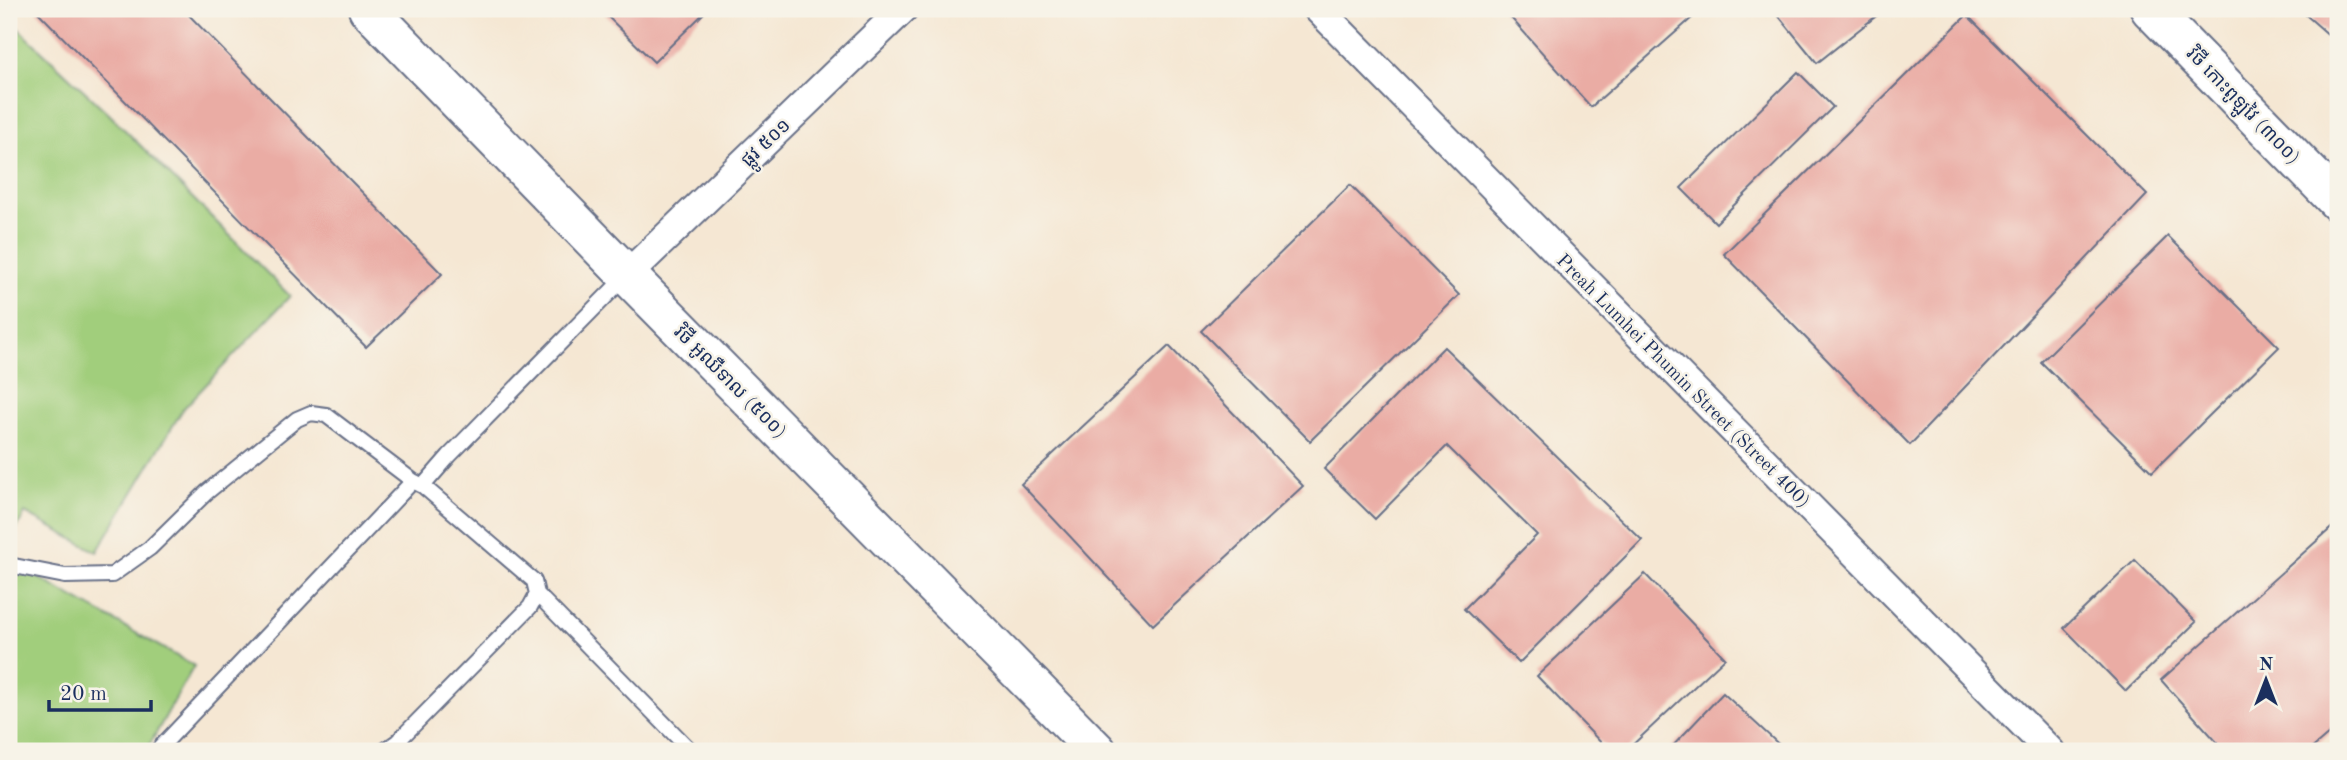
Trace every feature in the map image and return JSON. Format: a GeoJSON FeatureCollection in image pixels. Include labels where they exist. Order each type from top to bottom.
{"type":"FeatureCollection","features":[{"type":"Feature","properties":{"kind":"street","name":"វិថី អូឈឺទាល (៥០០)"},"geometry":{"type":"LineString","coordinates":[[368,9],[1097,751]]}},
{"type":"Feature","properties":{"kind":"street","name":"ផ្លូវ ៥០១"},"geometry":{"type":"LineString","coordinates":[[627,275],[903,9]]}},
{"type":"Feature","properties":{"kind":"street","name":"Preah Lumhei Phumin Street (Street 400)"},"geometry":{"type":"LineString","coordinates":[[1318,9],[2050,751]]}},
{"type":"Feature","properties":{"kind":"street","name":"វិថី កោះពូឡូវៃ (៣០០)"},"geometry":{"type":"LineString","coordinates":[[2150,9],[2338,202]]}},
{"type":"Feature","properties":{"kind":"lane"},"geometry":{"type":"LineString","coordinates":[[158,751],[418,484],[449,456],[627,275]]}},
{"type":"Feature","properties":{"kind":"lane"},"geometry":{"type":"LineString","coordinates":[[9,565],[65,576],[112,575],[150,548],[207,492],[297,419],[311,413],[326,415],[418,484],[534,581],[537,594],[691,751]]}},
{"type":"Feature","properties":{"kind":"lane"},"geometry":{"type":"LineString","coordinates":[[384,751],[530,607],[537,594]]}},
{"type":"Feature","properties":{"kind":"lane"},"geometry":{"type":"LineString","coordinates":[[397,741],[411,751]]}},
{"type":"Feature","properties":{"kind":"green space"},"geometry":{"type":"Polygon","coordinates":[[[9,20],[109,114],[290,296],[183,409],[97,552],[25,513],[9,542],[9,20]]]}},
{"type":"Feature","properties":{"kind":"green space"},"geometry":{"type":"Polygon","coordinates":[[[9,561],[194,666],[146,751],[9,751],[9,561]]]}},
{"type":"Feature","properties":{"kind":"building"},"geometry":{"type":"Polygon","coordinates":[[[35,9],[183,9],[442,274],[366,347],[35,9]]]}},
{"type":"Feature","properties":{"kind":"building"},"geometry":{"type":"Polygon","coordinates":[[[600,9],[708,9],[654,62],[600,9]]]}},
{"type":"Feature","properties":{"kind":"building"},"geometry":{"type":"Polygon","coordinates":[[[1503,9],[1702,9],[1591,107],[1503,9]]]}},
{"type":"Feature","properties":{"kind":"building"},"geometry":{"type":"Polygon","coordinates":[[[1773,9],[1885,9],[1817,63],[1773,9]]]}},
{"type":"Feature","properties":{"kind":"building"},"geometry":{"type":"Polygon","coordinates":[[[2299,9],[2338,9],[2338,43],[2299,9]]]}},
{"type":"Feature","properties":{"kind":"building"},"geometry":{"type":"Polygon","coordinates":[[[1967,15],[2147,195],[1910,445],[1724,254],[1967,15]]]}},
{"type":"Feature","properties":{"kind":"building"},"geometry":{"type":"Polygon","coordinates":[[[1798,72],[1833,107],[1716,223],[1681,188],[1798,72]]]}},
{"type":"Feature","properties":{"kind":"building"},"geometry":{"type":"Polygon","coordinates":[[[1350,185],[1459,295],[1310,441],[1201,331],[1350,185]]]}},
{"type":"Feature","properties":{"kind":"building"},"geometry":{"type":"Polygon","coordinates":[[[2168,236],[2279,347],[2152,472],[2041,362],[2168,236]]]}},
{"type":"Feature","properties":{"kind":"building"},"geometry":{"type":"Polygon","coordinates":[[[1169,346],[1303,486],[1153,625],[1021,484],[1169,346]]]}},
{"type":"Feature","properties":{"kind":"building"},"geometry":{"type":"Polygon","coordinates":[[[1444,347],[1642,540],[1519,663],[1464,609],[1537,535],[1447,446],[1375,519],[1324,469],[1444,347]]]}},
{"type":"Feature","properties":{"kind":"building"},"geometry":{"type":"Polygon","coordinates":[[[2338,522],[2338,726],[2309,751],[2225,751],[2161,680],[2338,522]]]}},
{"type":"Feature","properties":{"kind":"building"},"geometry":{"type":"Polygon","coordinates":[[[2135,560],[2196,622],[2126,691],[2064,628],[2135,560]]]}},
{"type":"Feature","properties":{"kind":"building"},"geometry":{"type":"Polygon","coordinates":[[[1645,574],[1725,658],[1626,751],[1609,751],[1537,676],[1645,574]]]}},
{"type":"Feature","properties":{"kind":"building"},"geometry":{"type":"Polygon","coordinates":[[[1723,693],[1786,751],[1668,751],[1723,693]]]}}]}
